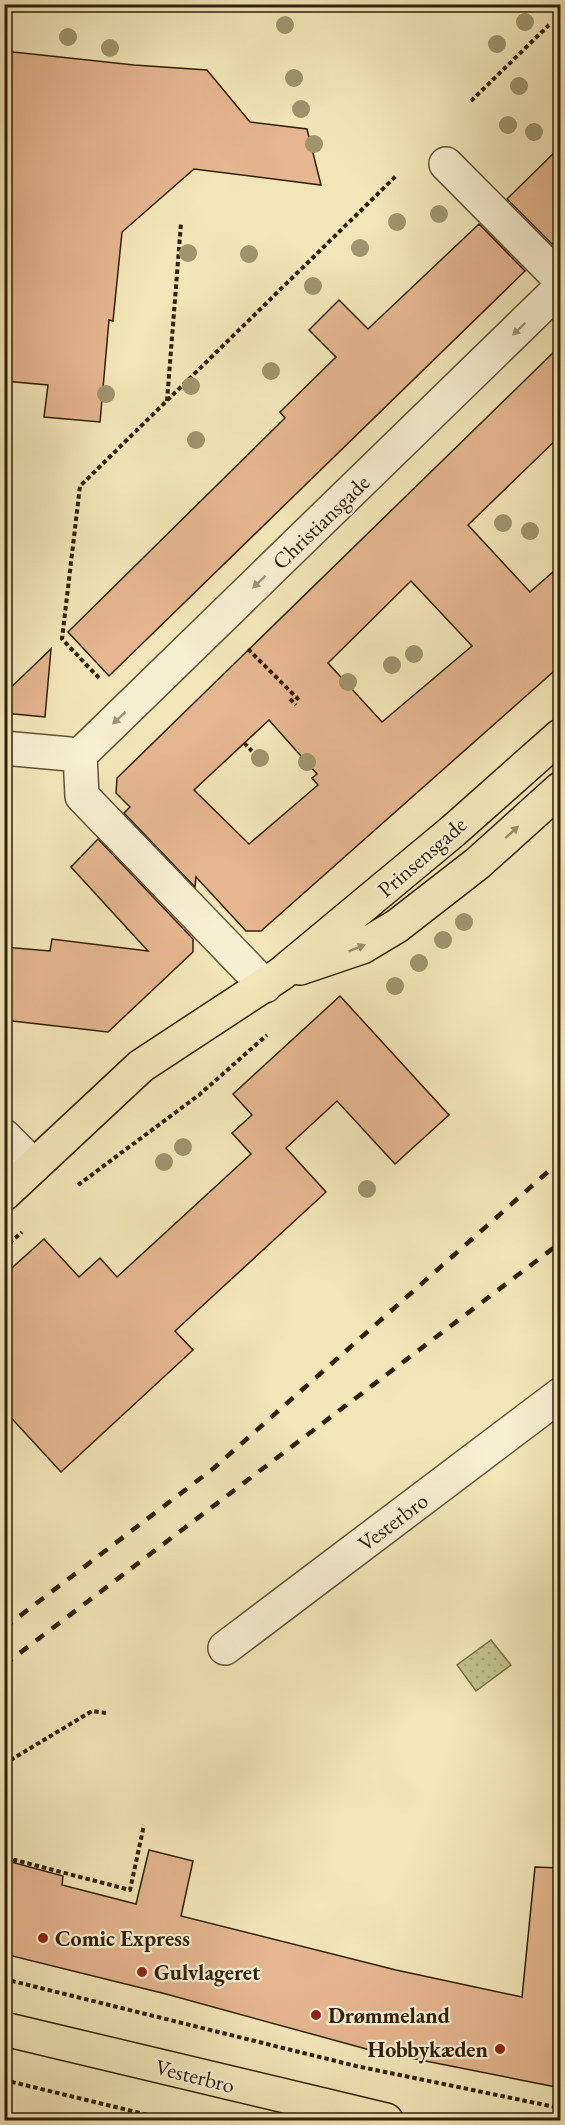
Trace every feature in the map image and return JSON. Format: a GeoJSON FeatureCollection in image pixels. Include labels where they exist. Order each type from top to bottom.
{"type":"FeatureCollection","features":[{"type":"Feature","properties":{"kind":"main road","name":"Prinsensgade"},"geometry":{"type":"LineString","coordinates":[[4,1194],[141,1066],[273,980],[453,831],[561,736]]}},
{"type":"Feature","properties":{"kind":"main road","name":"Prinsensgade"},"geometry":{"type":"LineString","coordinates":[[273,980],[362,947],[397,926],[478,863],[561,789]]}},
{"type":"Feature","properties":{"kind":"main road","name":"Vesterbro"},"geometry":{"type":"LineString","coordinates":[[4,2029],[299,2111],[386,2121]]}},
{"type":"Feature","properties":{"kind":"street"},"geometry":{"type":"LineString","coordinates":[[446,164],[561,279]]}},
{"type":"Feature","properties":{"kind":"street","name":"Christiansgade"},"geometry":{"type":"LineString","coordinates":[[80,755],[129,710],[561,288]]}},
{"type":"Feature","properties":{"kind":"street"},"geometry":{"type":"LineString","coordinates":[[4,748],[80,755],[82,796],[273,980]]}},
{"type":"Feature","properties":{"kind":"street"},"geometry":{"type":"LineString","coordinates":[[4,1136],[34,1167]]}},
{"type":"Feature","properties":{"kind":"street","name":"Vesterbro"},"geometry":{"type":"LineString","coordinates":[[225,1648],[561,1395]]}},
{"type":"Feature","properties":{"kind":"path"},"geometry":{"type":"LineString","coordinates":[[471,101],[549,25]]}},
{"type":"Feature","properties":{"kind":"path"},"geometry":{"type":"LineString","coordinates":[[129,710],[62,639],[80,486],[396,176]]}},
{"type":"Feature","properties":{"kind":"path"},"geometry":{"type":"LineString","coordinates":[[167,401],[182,223]]}},
{"type":"Feature","properties":{"kind":"path"},"geometry":{"type":"LineString","coordinates":[[249,649],[298,703],[290,699]]}},
{"type":"Feature","properties":{"kind":"path"},"geometry":{"type":"LineString","coordinates":[[244,743],[252,751]]}},
{"type":"Feature","properties":{"kind":"path"},"geometry":{"type":"LineString","coordinates":[[70,1190],[199,1095],[275,1028]]}},
{"type":"Feature","properties":{"kind":"path"},"geometry":{"type":"LineString","coordinates":[[4,1248],[29,1226]]}},
{"type":"Feature","properties":{"kind":"path"},"geometry":{"type":"LineString","coordinates":[[4,1764],[92,1711],[106,1713]]}},
{"type":"Feature","properties":{"kind":"path"},"geometry":{"type":"LineString","coordinates":[[14,1862],[15,1860],[130,1890],[144,1825]]}},
{"type":"Feature","properties":{"kind":"path"},"geometry":{"type":"LineString","coordinates":[[4,1979],[357,2066],[561,2108]]}},
{"type":"Feature","properties":{"kind":"path"},"geometry":{"type":"LineString","coordinates":[[4,2080],[169,2121]]}},
{"type":"Feature","properties":{"kind":"green space"},"geometry":{"type":"Polygon","coordinates":[[[491,1640],[511,1665],[476,1691],[457,1665],[491,1640]]]}},
{"type":"Feature","properties":{"kind":"building"},"geometry":{"type":"Polygon","coordinates":[[[4,51],[134,65],[207,70],[250,122],[307,129],[321,185],[194,169],[122,232],[113,321],[109,320],[100,422],[44,417],[48,385],[4,381],[4,51]]]}},
{"type":"Feature","properties":{"kind":"building"},"geometry":{"type":"Polygon","coordinates":[[[561,146],[561,236],[552,244],[507,199],[561,146]]]}},
{"type":"Feature","properties":{"kind":"building"},"geometry":{"type":"Polygon","coordinates":[[[479,224],[525,271],[109,676],[68,632],[285,418],[280,412],[336,357],[309,330],[339,300],[368,329],[479,224]]]}},
{"type":"Feature","properties":{"kind":"building"},"geometry":{"type":"Polygon","coordinates":[[[561,345],[561,435],[468,525],[530,592],[561,565],[561,665],[261,931],[246,931],[196,877],[195,887],[124,813],[130,807],[116,793],[117,778],[561,345]],[[411,581],[328,663],[382,722],[472,646],[411,581]],[[269,720],[194,790],[249,844],[318,785],[312,778],[317,774],[269,720]]]}},
{"type":"Feature","properties":{"kind":"building"},"geometry":{"type":"Polygon","coordinates":[[[51,649],[45,717],[4,713],[4,694],[51,649]]]}},
{"type":"Feature","properties":{"kind":"building"},"geometry":{"type":"Polygon","coordinates":[[[98,839],[193,939],[193,952],[108,1032],[4,1020],[4,947],[50,951],[52,939],[148,951],[71,867],[98,839]]]}},
{"type":"Feature","properties":{"kind":"building"},"geometry":{"type":"Polygon","coordinates":[[[340,996],[449,1115],[395,1164],[337,1101],[286,1148],[326,1192],[175,1331],[193,1350],[61,1472],[4,1410],[4,1275],[44,1239],[79,1277],[100,1258],[117,1277],[251,1154],[232,1133],[252,1115],[233,1094],[340,996]]]}},
{"type":"Feature","properties":{"kind":"building"},"geometry":{"type":"Polygon","coordinates":[[[149,1850],[193,1861],[181,1916],[396,1970],[522,1997],[535,1867],[561,1868],[561,2088],[370,2050],[166,1994],[4,1954],[4,1860],[63,1876],[62,1885],[136,1904],[149,1850]]]}},
{"type":"Feature","properties":{"kind":"railway"},"geometry":{"type":"LineString","coordinates":[[4,1628],[214,1468],[560,1161]]}},
{"type":"Feature","properties":{"kind":"railway"},"geometry":{"type":"LineString","coordinates":[[4,1665],[560,1243]]}},
{"type":"Feature","properties":{"kind":"place","name":"Comic Express"},"geometry":{"type":"Point","coordinates":[43,1938]}},
{"type":"Feature","properties":{"kind":"place","name":"Gulvlageret"},"geometry":{"type":"Point","coordinates":[142,1972]}},
{"type":"Feature","properties":{"kind":"place","name":"Drømmeland"},"geometry":{"type":"Point","coordinates":[316,2015]}},
{"type":"Feature","properties":{"kind":"place","name":"Hobbykæden"},"geometry":{"type":"Point","coordinates":[500,2049]}}]}
